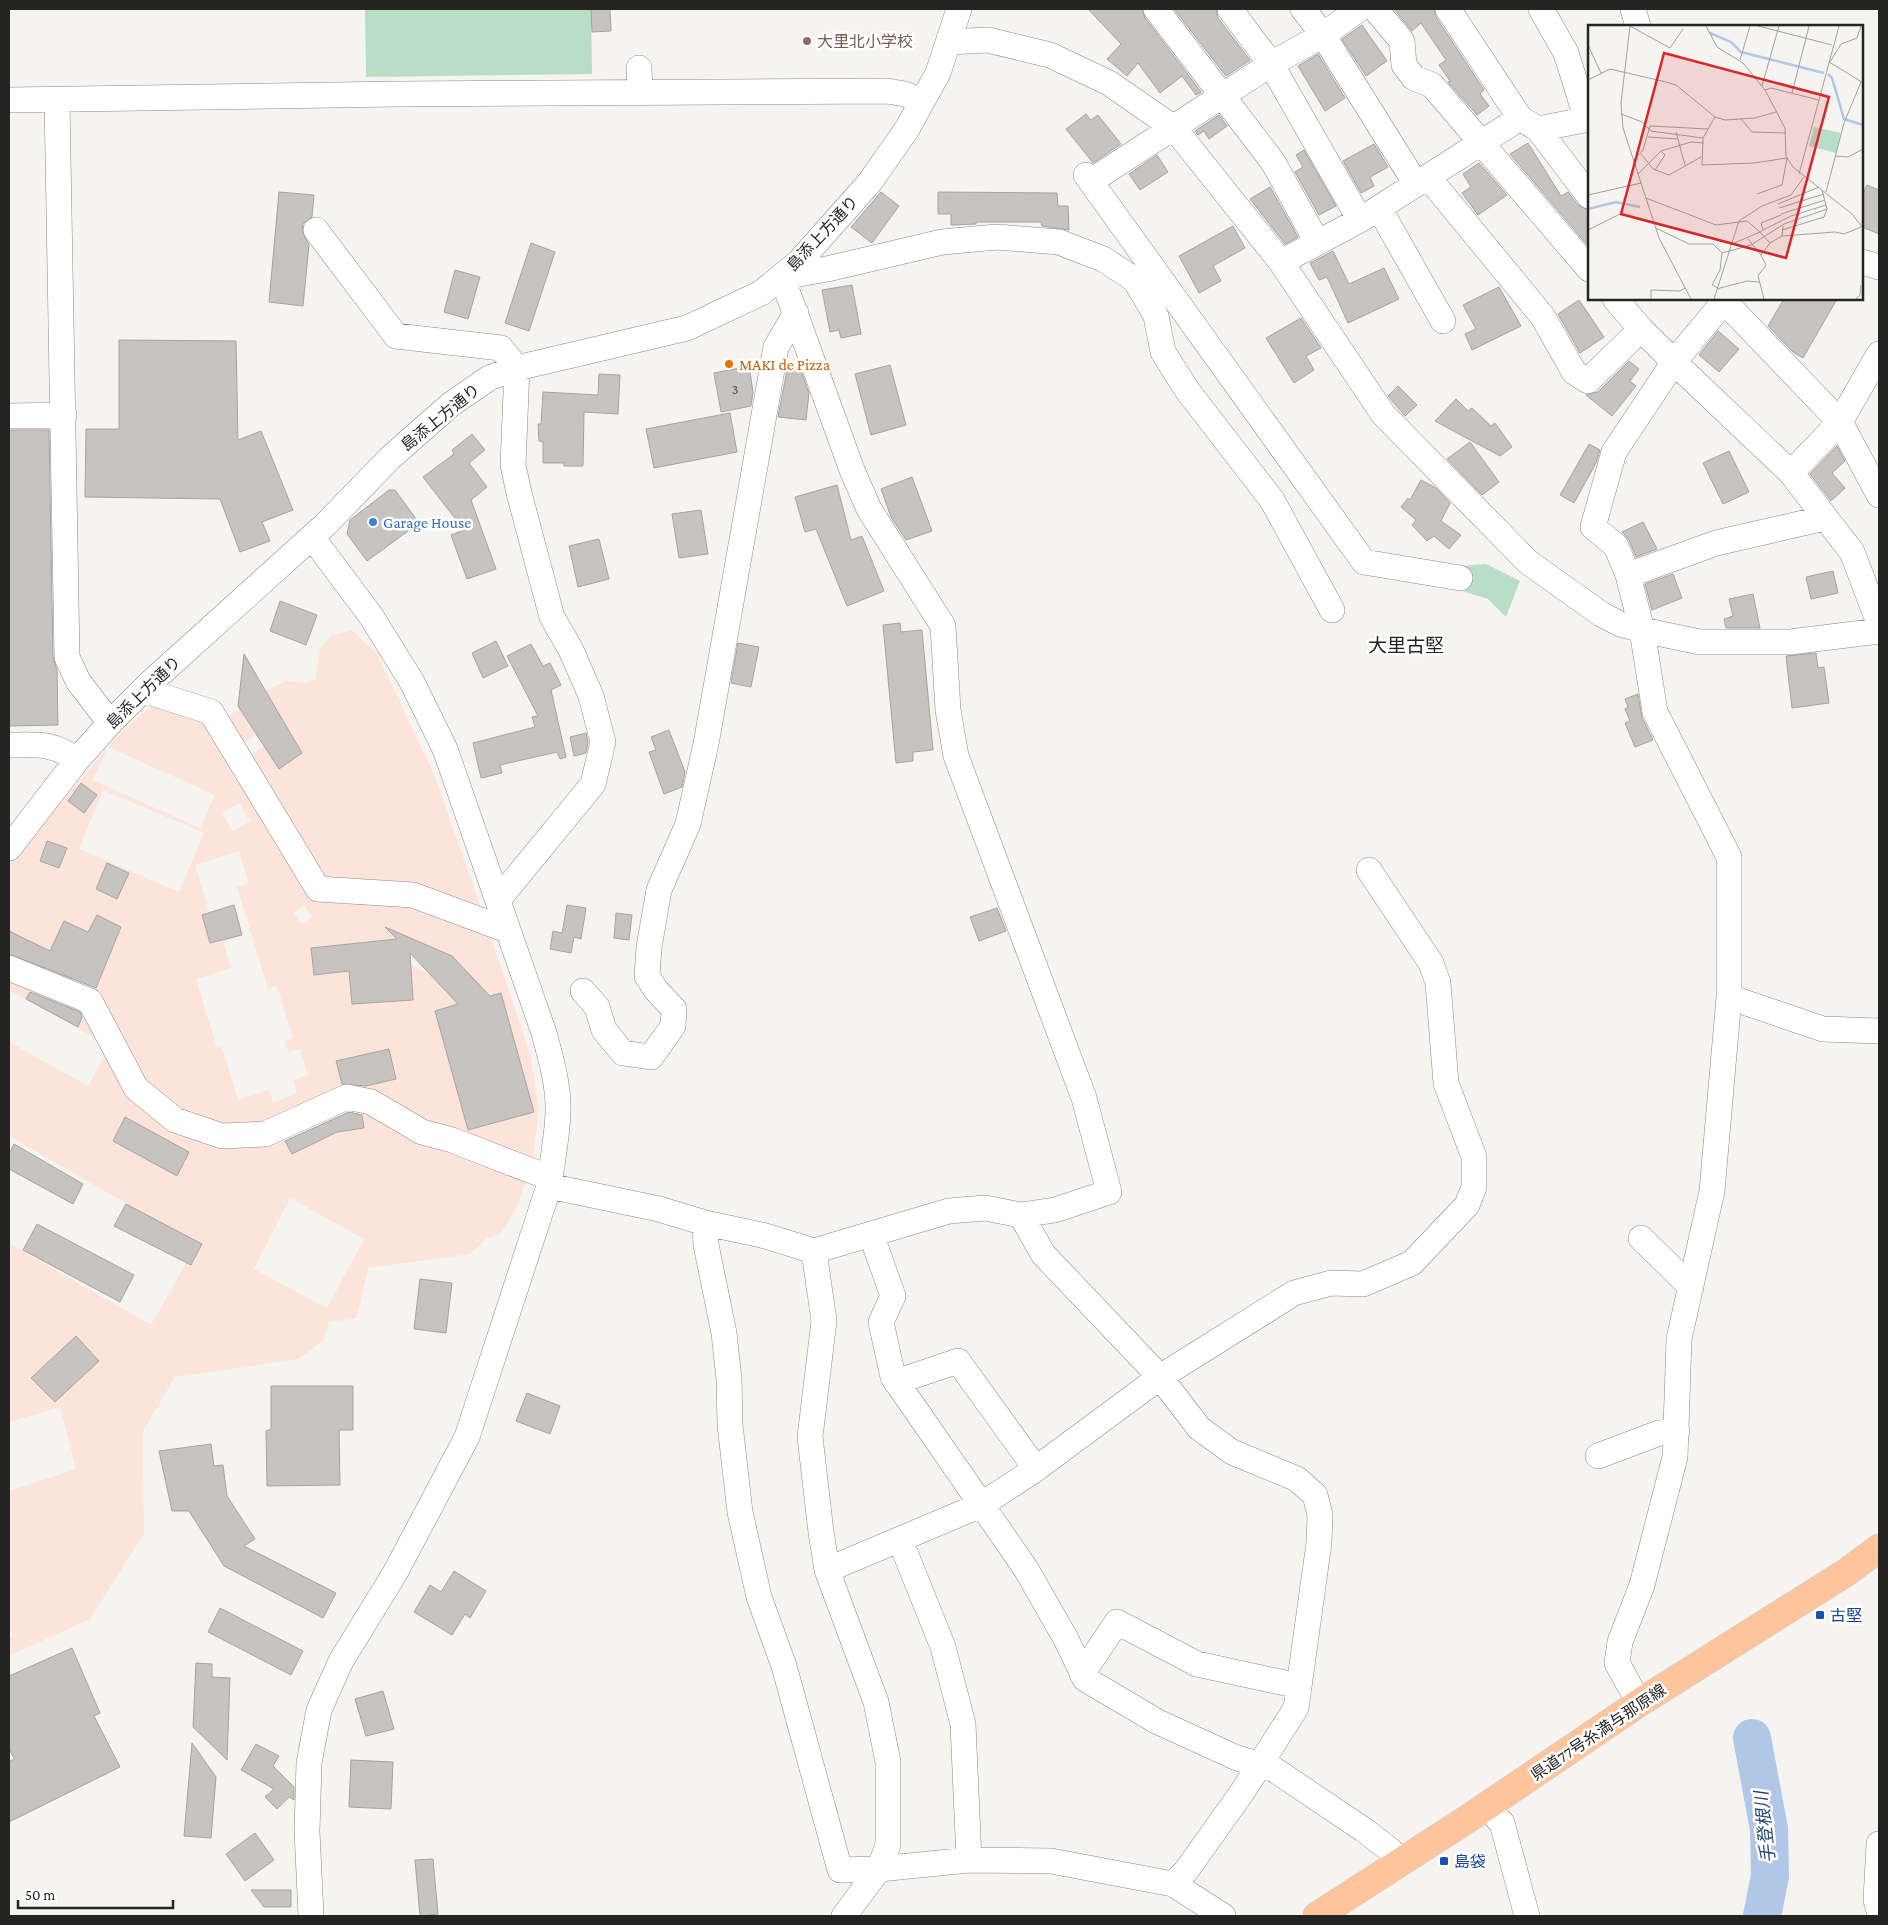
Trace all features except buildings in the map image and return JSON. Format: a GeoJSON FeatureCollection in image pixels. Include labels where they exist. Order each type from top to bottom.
{"type":"FeatureCollection","features":[{"type":"Feature","properties":{"kind":"main road","name":"県道77号糸満与那原線"},"geometry":{"type":"LineString","coordinates":[[1317,1916],[1639,1703],[1847,1572],[1879,1548]]}},
{"type":"Feature","properties":{"kind":"street","name":"島添上方通り"},"geometry":{"type":"LineString","coordinates":[[9,848],[77,760],[110,723],[143,690],[312,537],[390,458],[450,405],[488,378],[517,368],[687,328],[761,293],[799,262],[870,182],[907,129],[938,73],[959,9]]}},
{"type":"Feature","properties":{"kind":"street"},"geometry":{"type":"LineString","coordinates":[[1156,9],[1224,95],[1273,162],[1317,242]]}},
{"type":"Feature","properties":{"kind":"street"},"geometry":{"type":"LineString","coordinates":[[1230,9],[1271,64],[1443,321]]}},
{"type":"Feature","properties":{"kind":"street"},"geometry":{"type":"LineString","coordinates":[[1303,9],[1323,35],[1422,181],[1543,317],[1574,372],[1588,381],[1641,329]]}},
{"type":"Feature","properties":{"kind":"street"},"geometry":{"type":"LineString","coordinates":[[1359,9],[1323,35],[1271,64],[1174,128],[1089,178],[1154,289],[1364,562],[1460,578]]}},
{"type":"Feature","properties":{"kind":"street"},"geometry":{"type":"LineString","coordinates":[[1376,9],[1402,41],[1404,65],[1414,78],[1432,85],[1588,268]]}},
{"type":"Feature","properties":{"kind":"street"},"geometry":{"type":"LineString","coordinates":[[1448,9],[1529,123],[1588,195]]}},
{"type":"Feature","properties":{"kind":"street"},"geometry":{"type":"LineString","coordinates":[[1281,262],[1370,214],[1481,143],[1529,123],[1588,120],[1566,53],[1541,9]]}},
{"type":"Feature","properties":{"kind":"street"},"geometry":{"type":"LineString","coordinates":[[1634,9],[1638,25]]}},
{"type":"Feature","properties":{"kind":"street"},"geometry":{"type":"LineString","coordinates":[[949,42],[988,40],[1050,56],[1109,83],[1174,128],[1281,262],[1383,414],[1528,562],[1601,614],[1620,624],[1700,642],[1790,642],[1879,631]]}},
{"type":"Feature","properties":{"kind":"street"},"geometry":{"type":"LineString","coordinates":[[639,68],[640,92]]}},
{"type":"Feature","properties":{"kind":"street"},"geometry":{"type":"LineString","coordinates":[[9,100],[640,92],[887,91],[905,94],[922,102]]}},
{"type":"Feature","properties":{"kind":"street"},"geometry":{"type":"LineString","coordinates":[[58,100],[67,657],[78,680],[110,723]]}},
{"type":"Feature","properties":{"kind":"street"},"geometry":{"type":"LineString","coordinates":[[316,230],[396,336],[501,348],[517,368],[514,465],[519,493],[552,617],[570,650],[591,696],[602,742],[593,784],[498,900]]}},
{"type":"Feature","properties":{"kind":"street"},"geometry":{"type":"LineString","coordinates":[[9,968],[90,1001],[136,1088],[175,1120],[222,1136],[265,1134],[347,1097],[371,1102],[422,1132],[452,1140],[549,1182],[659,1209],[705,1223],[762,1235],[814,1251],[949,1211],[985,1208],[1021,1215],[1055,1210],[1109,1192],[1084,1098],[956,756],[948,710],[943,626],[869,509],[852,470],[782,276],[827,269],[942,242],[997,237],[1059,242],[1103,259],[1135,280],[1154,289]]}},
{"type":"Feature","properties":{"kind":"street"},"geometry":{"type":"LineString","coordinates":[[1863,262],[1879,267]]}},
{"type":"Feature","properties":{"kind":"street"},"geometry":{"type":"LineString","coordinates":[[1154,289],[1156,316],[1163,352],[1187,390],[1272,500],[1332,610]]}},
{"type":"Feature","properties":{"kind":"street"},"geometry":{"type":"LineString","coordinates":[[1616,300],[1641,329],[1674,362],[1790,473],[1852,552],[1879,623]]}},
{"type":"Feature","properties":{"kind":"street"},"geometry":{"type":"LineString","coordinates":[[1639,1703],[1617,1663],[1620,1642],[1642,1586],[1675,1457],[1679,1339],[1712,1191],[1730,997],[1729,857],[1655,712],[1642,630],[1628,575],[1616,546],[1594,526],[1614,452],[1674,362],[1723,300]]}},
{"type":"Feature","properties":{"kind":"street"},"geometry":{"type":"LineString","coordinates":[[1725,300],[1840,422],[1879,495]]}},
{"type":"Feature","properties":{"kind":"street"},"geometry":{"type":"LineString","coordinates":[[583,991],[597,1007],[604,1030],[623,1053],[651,1057],[673,1026],[674,1009],[656,990],[647,976],[649,947],[659,890],[688,824],[706,744],[776,347],[796,313]]}},
{"type":"Feature","properties":{"kind":"street"},"geometry":{"type":"LineString","coordinates":[[1790,473],[1840,422],[1879,354]]}},
{"type":"Feature","properties":{"kind":"street"},"geometry":{"type":"LineString","coordinates":[[9,416],[64,416]]}},
{"type":"Feature","properties":{"kind":"street"},"geometry":{"type":"LineString","coordinates":[[1628,575],[1716,544],[1825,518]]}},
{"type":"Feature","properties":{"kind":"street"},"geometry":{"type":"LineString","coordinates":[[311,1916],[307,1831],[309,1763],[319,1710],[340,1661],[395,1574],[467,1437],[549,1182],[558,1112],[555,1073],[544,1033],[445,749],[412,682],[371,616],[312,537]]}},
{"type":"Feature","properties":{"kind":"street"},"geometry":{"type":"LineString","coordinates":[[1556,599],[1576,610],[1590,614],[1601,614]]}},
{"type":"Feature","properties":{"kind":"street"},"geometry":{"type":"LineString","coordinates":[[143,690],[211,712],[318,890],[413,895],[507,930]]}},
{"type":"Feature","properties":{"kind":"street"},"geometry":{"type":"LineString","coordinates":[[9,745],[40,745],[62,749],[77,760]]}},
{"type":"Feature","properties":{"kind":"street"},"geometry":{"type":"LineString","coordinates":[[827,1570],[980,1505],[1036,1469],[1160,1377],[1294,1293],[1332,1283],[1363,1284],[1412,1263],[1467,1205],[1474,1187],[1474,1157],[1446,1083],[1438,983],[1432,963],[1369,870]]}},
{"type":"Feature","properties":{"kind":"street"},"geometry":{"type":"LineString","coordinates":[[1730,997],[1823,1029],[1879,1031]]}},
{"type":"Feature","properties":{"kind":"street"},"geometry":{"type":"LineString","coordinates":[[1021,1215],[1043,1254],[1160,1377],[1200,1428],[1232,1452],[1297,1479],[1315,1495],[1320,1515],[1319,1543],[1296,1708],[1243,1791],[1186,1871],[1173,1884]]}},
{"type":"Feature","properties":{"kind":"street"},"geometry":{"type":"LineString","coordinates":[[705,1223],[706,1245],[724,1333],[729,1379],[730,1425],[740,1512],[759,1597],[784,1666],[840,1870],[879,1869],[969,1860],[1051,1861],[1173,1884],[1222,1916]]}},
{"type":"Feature","properties":{"kind":"street"},"geometry":{"type":"LineString","coordinates":[[871,1234],[893,1296],[881,1322],[893,1377],[1026,1569],[1066,1639],[1085,1679],[1158,1722],[1258,1766],[1272,1768],[1364,1830],[1390,1850],[1399,1863]]}},
{"type":"Feature","properties":{"kind":"street"},"geometry":{"type":"LineString","coordinates":[[1641,1238],[1691,1287]]}},
{"type":"Feature","properties":{"kind":"street"},"geometry":{"type":"LineString","coordinates":[[814,1251],[824,1321],[810,1437],[827,1570],[876,1702],[888,1762],[888,1845],[879,1869],[844,1916]]}},
{"type":"Feature","properties":{"kind":"street"},"geometry":{"type":"LineString","coordinates":[[896,1382],[958,1361],[1036,1469]]}},
{"type":"Feature","properties":{"kind":"street"},"geometry":{"type":"LineString","coordinates":[[1598,1456],[1658,1433],[1677,1431]]}},
{"type":"Feature","properties":{"kind":"street"},"geometry":{"type":"LineString","coordinates":[[900,1540],[943,1647],[964,1724],[969,1860]]}},
{"type":"Feature","properties":{"kind":"street"},"geometry":{"type":"LineString","coordinates":[[1082,1674],[1117,1622],[1197,1664],[1299,1686]]}},
{"type":"Feature","properties":{"kind":"street"},"geometry":{"type":"LineString","coordinates":[[1485,1806],[1502,1823],[1527,1916]]}},
{"type":"Feature","properties":{"kind":"street"},"geometry":{"type":"LineString","coordinates":[[1879,1844],[1876,1900],[1879,1911]]}},
{"type":"Feature","properties":{"kind":"shaded area"},"geometry":{"type":"Polygon","coordinates":[[[352,630],[377,654],[434,774],[531,1057],[539,1108],[533,1159],[516,1209],[500,1235],[487,1238],[470,1254],[368,1268],[357,1318],[329,1322],[323,1341],[298,1359],[175,1377],[143,1431],[144,1534],[90,1619],[9,1656],[9,1638],[13,1636],[9,1625],[9,1491],[76,1469],[60,1407],[9,1422],[9,1243],[151,1325],[197,1244],[9,1136],[9,1042],[88,1086],[110,1046],[64,1021],[77,1027],[82,1018],[65,1010],[61,1019],[9,990],[9,956],[93,994],[121,928],[97,915],[88,932],[64,922],[50,951],[9,931],[9,863],[108,748],[93,780],[200,828],[215,795],[108,747],[154,703],[202,720],[210,729],[239,709],[256,735],[244,743],[252,754],[264,746],[279,769],[302,753],[265,691],[286,681],[305,683],[315,680],[320,649],[331,636],[352,630]],[[81,784],[68,801],[84,813],[96,795],[81,784]],[[103,790],[79,849],[179,892],[204,833],[103,790]],[[239,803],[222,813],[233,831],[250,821],[239,803]],[[47,841],[40,861],[59,868],[66,848],[47,841]],[[239,851],[195,865],[209,912],[234,905],[242,935],[223,941],[231,968],[196,979],[217,1048],[222,1047],[238,1100],[269,1090],[273,1102],[297,1094],[293,1080],[308,1075],[300,1049],[288,1052],[285,1041],[293,1038],[277,986],[268,989],[237,887],[249,883],[239,851]],[[107,863],[96,889],[117,899],[129,873],[107,863]],[[304,905],[294,912],[301,924],[312,917],[304,905]],[[410,938],[311,948],[314,975],[411,965],[430,974],[453,998],[474,979],[452,956],[410,938]],[[411,970],[350,975],[352,1004],[413,1000],[411,970]],[[30,991],[26,999],[50,1012],[55,1003],[30,991]],[[501,993],[436,1011],[468,1130],[534,1112],[501,993]],[[389,1049],[337,1061],[344,1092],[396,1079],[389,1049]],[[361,1108],[324,1114],[327,1133],[364,1128],[361,1108]],[[319,1117],[283,1136],[292,1154],[328,1136],[319,1117]],[[125,1118],[113,1141],[177,1176],[189,1152],[125,1118]],[[290,1198],[254,1269],[327,1308],[364,1239],[290,1198]],[[76,1336],[31,1377],[54,1402],[99,1361],[76,1336]]]}},
{"type":"Feature","properties":{"kind":"green space"},"geometry":{"type":"Polygon","coordinates":[[[365,9],[591,9],[592,74],[366,77],[365,9]]]}},
{"type":"Feature","properties":{"kind":"green space"},"geometry":{"type":"Polygon","coordinates":[[[1486,564],[1520,581],[1506,617],[1488,599],[1459,590],[1462,566],[1486,564]]]}},
{"type":"Feature","properties":{"kind":"waterway","name":"手登根川"},"geometry":{"type":"LineString","coordinates":[[1752,1738],[1769,1829],[1770,1876],[1762,1916]]}},
{"type":"Feature","properties":{"kind":"place","name":"大里北小学校"},"geometry":{"type":"Point","coordinates":[807,41]}},
{"type":"Feature","properties":{"kind":"place","name":"MAKI de Pizza"},"geometry":{"type":"Point","coordinates":[729,364]}},
{"type":"Feature","properties":{"kind":"place","name":"Garage House"},"geometry":{"type":"Point","coordinates":[373,522]}},
{"type":"Feature","properties":{"kind":"place","name":"古堅"},"geometry":{"type":"Point","coordinates":[1820,1615]}},
{"type":"Feature","properties":{"kind":"place","name":"島袋"},"geometry":{"type":"Point","coordinates":[1444,1861]}},
{"type":"Feature","properties":{"kind":"district","name":"大里古堅"},"geometry":{"type":"Point","coordinates":[1406,645]}}]}
